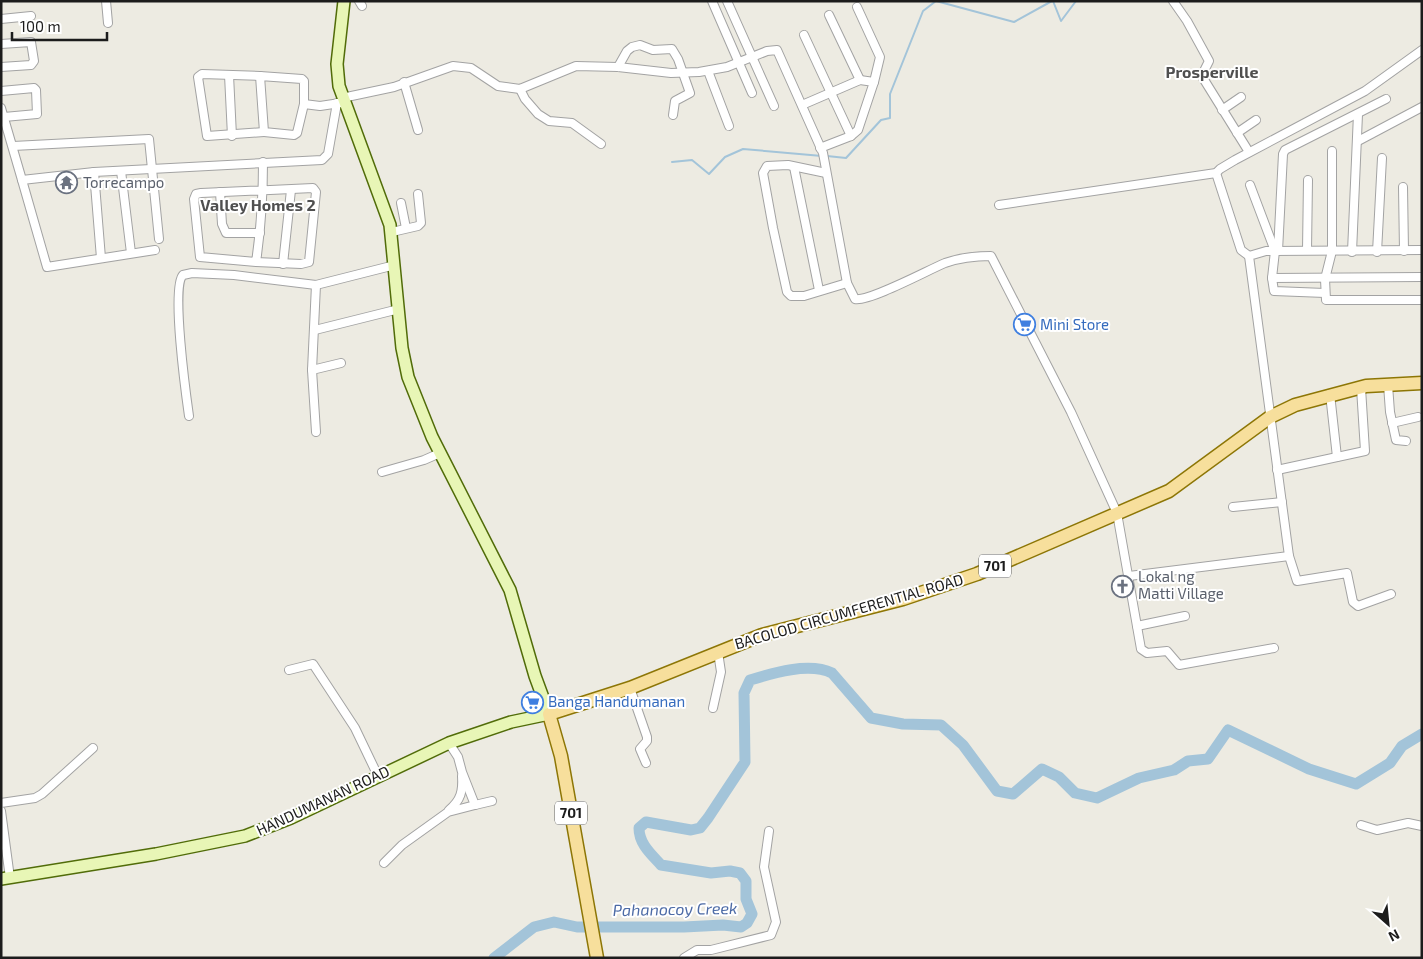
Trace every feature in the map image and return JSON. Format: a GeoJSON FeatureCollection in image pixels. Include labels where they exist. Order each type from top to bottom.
{"type":"FeatureCollection","features":[{"type":"Feature","properties":{"kind":"main road"},"geometry":{"type":"LineString","coordinates":[[344,1],[337,64],[341,101],[384,202],[392,232],[399,309],[409,382],[440,452],[510,590],[535,676],[549,714]]}},
{"type":"Feature","properties":{"kind":"main road","name":"BACOLOD CIRCUMFERENTIAL ROAD"},"geometry":{"type":"LineString","coordinates":[[549,714],[630,688],[762,635],[903,599],[950,584],[1169,491],[1270,417],[1294,404],[1361,388],[1422,383]]}},
{"type":"Feature","properties":{"kind":"main road","name":"HANDUMANAN ROAD"},"geometry":{"type":"LineString","coordinates":[[5,878],[191,848],[245,836],[291,818],[449,743],[506,724],[549,714]]}},
{"type":"Feature","properties":{"kind":"main road","name":"701"},"geometry":{"type":"LineString","coordinates":[[549,714],[561,756],[597,958]]}},
{"type":"Feature","properties":{"kind":"street"},"geometry":{"type":"LineString","coordinates":[[106,1],[108,23]]}},
{"type":"Feature","properties":{"kind":"street"},"geometry":{"type":"LineString","coordinates":[[712,1],[752,93]]}},
{"type":"Feature","properties":{"kind":"street"},"geometry":{"type":"LineString","coordinates":[[726,1],[774,106]]}},
{"type":"Feature","properties":{"kind":"street"},"geometry":{"type":"LineString","coordinates":[[1173,1],[1187,21],[1209,60],[1202,75],[1249,152]]}},
{"type":"Feature","properties":{"kind":"street"},"geometry":{"type":"LineString","coordinates":[[822,150],[851,136],[858,130],[874,82],[880,56],[857,7]]}},
{"type":"Feature","properties":{"kind":"street"},"geometry":{"type":"LineString","coordinates":[[828,15],[860,80]]}},
{"type":"Feature","properties":{"kind":"street"},"geometry":{"type":"LineString","coordinates":[[1,19],[31,16]]}},
{"type":"Feature","properties":{"kind":"street"},"geometry":{"type":"LineString","coordinates":[[804,35],[851,136]]}},
{"type":"Feature","properties":{"kind":"street"},"geometry":{"type":"LineString","coordinates":[[1,44],[31,42],[34,62],[31,64],[1,67]]}},
{"type":"Feature","properties":{"kind":"street"},"geometry":{"type":"LineString","coordinates":[[618,66],[627,51],[640,45],[654,50],[672,49],[683,72],[690,95],[675,101],[673,115]]}},
{"type":"Feature","properties":{"kind":"street"},"geometry":{"type":"LineString","coordinates":[[304,104],[320,106],[341,101],[394,87],[443,68],[462,65],[471,68],[498,86],[520,89],[576,66],[618,66],[683,72],[708,71],[774,50],[779,52],[822,150],[847,283],[853,296],[860,300],[946,263],[977,256],[990,256],[1071,412],[1117,513],[1141,649],[1144,652],[1167,651],[1179,665],[1274,648]]}},
{"type":"Feature","properties":{"kind":"street"},"geometry":{"type":"LineString","coordinates":[[999,205],[1216,174],[1220,169],[1249,152],[1365,91],[1422,50]]}},
{"type":"Feature","properties":{"kind":"street"},"geometry":{"type":"LineString","coordinates":[[708,71],[728,126]]}},
{"type":"Feature","properties":{"kind":"street"},"geometry":{"type":"LineString","coordinates":[[202,74],[260,76],[302,79],[305,84],[304,104],[298,132],[294,135],[264,132],[210,138],[204,133],[198,77],[202,74]]}},
{"type":"Feature","properties":{"kind":"street"},"geometry":{"type":"LineString","coordinates":[[229,75],[232,136]]}},
{"type":"Feature","properties":{"kind":"street"},"geometry":{"type":"LineString","coordinates":[[260,76],[264,132]]}},
{"type":"Feature","properties":{"kind":"street"},"geometry":{"type":"LineString","coordinates":[[802,105],[860,80],[874,82]]}},
{"type":"Feature","properties":{"kind":"street"},"geometry":{"type":"LineString","coordinates":[[404,82],[418,130]]}},
{"type":"Feature","properties":{"kind":"street"},"geometry":{"type":"LineString","coordinates":[[1,91],[34,88],[36,90],[37,114],[4,117]]}},
{"type":"Feature","properties":{"kind":"street"},"geometry":{"type":"LineString","coordinates":[[520,89],[525,99],[538,114],[549,121],[572,123],[602,144]]}},
{"type":"Feature","properties":{"kind":"street"},"geometry":{"type":"LineString","coordinates":[[1222,110],[1242,97]]}},
{"type":"Feature","properties":{"kind":"street"},"geometry":{"type":"LineString","coordinates":[[1325,293],[1276,292],[1274,289],[1272,278],[1280,226],[1282,154],[1285,150],[1386,99]]}},
{"type":"Feature","properties":{"kind":"street"},"geometry":{"type":"LineString","coordinates":[[22,180],[94,172],[263,162],[309,162],[325,159],[341,101]]}},
{"type":"Feature","properties":{"kind":"street"},"geometry":{"type":"LineString","coordinates":[[1358,141],[1422,107]]}},
{"type":"Feature","properties":{"kind":"street"},"geometry":{"type":"LineString","coordinates":[[1,108],[47,268],[155,250]]}},
{"type":"Feature","properties":{"kind":"street"},"geometry":{"type":"LineString","coordinates":[[1352,252],[1358,114]]}},
{"type":"Feature","properties":{"kind":"street"},"geometry":{"type":"LineString","coordinates":[[1237,133],[1256,120]]}},
{"type":"Feature","properties":{"kind":"street"},"geometry":{"type":"LineString","coordinates":[[13,146],[149,139],[154,169],[159,239]]}},
{"type":"Feature","properties":{"kind":"street"},"geometry":{"type":"LineString","coordinates":[[1332,151],[1332,251],[1325,278],[1325,293],[1328,300],[1422,300]]}},
{"type":"Feature","properties":{"kind":"street"},"geometry":{"type":"LineString","coordinates":[[1377,252],[1382,158]]}},
{"type":"Feature","properties":{"kind":"street"},"geometry":{"type":"LineString","coordinates":[[256,262],[260,234],[263,162]]}},
{"type":"Feature","properties":{"kind":"street"},"geometry":{"type":"LineString","coordinates":[[826,173],[794,166],[767,166],[764,173],[772,228],[787,292],[796,297],[847,283]]}},
{"type":"Feature","properties":{"kind":"street"},"geometry":{"type":"LineString","coordinates":[[794,166],[819,290]]}},
{"type":"Feature","properties":{"kind":"street"},"geometry":{"type":"LineString","coordinates":[[121,171],[130,254]]}},
{"type":"Feature","properties":{"kind":"street"},"geometry":{"type":"LineString","coordinates":[[94,172],[101,258]]}},
{"type":"Feature","properties":{"kind":"street"},"geometry":{"type":"LineString","coordinates":[[1216,174],[1241,250],[1249,256],[1289,556],[1297,581],[1347,573],[1353,602],[1358,606],[1391,594]]}},
{"type":"Feature","properties":{"kind":"street"},"geometry":{"type":"LineString","coordinates":[[1307,250],[1308,180]]}},
{"type":"Feature","properties":{"kind":"street"},"geometry":{"type":"LineString","coordinates":[[1250,185],[1276,251]]}},
{"type":"Feature","properties":{"kind":"street"},"geometry":{"type":"LineString","coordinates":[[1403,187],[1404,251]]}},
{"type":"Feature","properties":{"kind":"street"},"geometry":{"type":"LineString","coordinates":[[313,188],[316,192],[308,262],[305,264],[283,264],[200,257],[194,199],[196,194],[263,190],[313,188]]}},
{"type":"Feature","properties":{"kind":"street"},"geometry":{"type":"LineString","coordinates":[[283,264],[291,190]]}},
{"type":"Feature","properties":{"kind":"street"},"geometry":{"type":"LineString","coordinates":[[220,192],[222,224],[226,233],[260,234]]}},
{"type":"Feature","properties":{"kind":"street"},"geometry":{"type":"LineString","coordinates":[[392,232],[418,226],[421,223],[418,194]]}},
{"type":"Feature","properties":{"kind":"street"},"geometry":{"type":"LineString","coordinates":[[400,203],[406,228]]}},
{"type":"Feature","properties":{"kind":"street"},"geometry":{"type":"LineString","coordinates":[[1267,227],[1280,226]]}},
{"type":"Feature","properties":{"kind":"street"},"geometry":{"type":"LineString","coordinates":[[1249,256],[1258,252],[1276,251],[1377,252],[1422,250]]}},
{"type":"Feature","properties":{"kind":"street"},"geometry":{"type":"LineString","coordinates":[[189,416],[179,325],[178,282],[180,278],[192,273],[234,275],[316,285],[395,265]]}},
{"type":"Feature","properties":{"kind":"street"},"geometry":{"type":"LineString","coordinates":[[1272,278],[1422,277]]}},
{"type":"Feature","properties":{"kind":"street"},"geometry":{"type":"LineString","coordinates":[[316,285],[312,370],[316,432]]}},
{"type":"Feature","properties":{"kind":"street"},"geometry":{"type":"LineString","coordinates":[[315,330],[399,309]]}},
{"type":"Feature","properties":{"kind":"street"},"geometry":{"type":"LineString","coordinates":[[312,370],[341,363]]}},
{"type":"Feature","properties":{"kind":"street"},"geometry":{"type":"LineString","coordinates":[[1388,385],[1392,423],[1396,440],[1406,441]]}},
{"type":"Feature","properties":{"kind":"street"},"geometry":{"type":"LineString","coordinates":[[1277,470],[1365,451],[1361,388]]}},
{"type":"Feature","properties":{"kind":"street"},"geometry":{"type":"LineString","coordinates":[[1330,394],[1338,457]]}},
{"type":"Feature","properties":{"kind":"street"},"geometry":{"type":"LineString","coordinates":[[1392,423],[1418,417]]}},
{"type":"Feature","properties":{"kind":"street"},"geometry":{"type":"LineString","coordinates":[[382,472],[424,460],[440,452]]}},
{"type":"Feature","properties":{"kind":"street"},"geometry":{"type":"LineString","coordinates":[[1232,507],[1282,502]]}},
{"type":"Feature","properties":{"kind":"street"},"geometry":{"type":"LineString","coordinates":[[1129,576],[1289,556]]}},
{"type":"Feature","properties":{"kind":"street"},"geometry":{"type":"LineString","coordinates":[[1137,626],[1185,616]]}},
{"type":"Feature","properties":{"kind":"street"},"geometry":{"type":"LineString","coordinates":[[713,708],[721,672],[718,652]]}},
{"type":"Feature","properties":{"kind":"street"},"geometry":{"type":"LineString","coordinates":[[289,670],[313,664],[355,728],[378,776]]}},
{"type":"Feature","properties":{"kind":"street"},"geometry":{"type":"LineString","coordinates":[[630,688],[647,737],[647,741],[640,749],[646,763]]}},
{"type":"Feature","properties":{"kind":"street"},"geometry":{"type":"LineString","coordinates":[[449,743],[458,757],[475,805]]}},
{"type":"Feature","properties":{"kind":"street"},"geometry":{"type":"LineString","coordinates":[[1,803],[35,798],[42,794],[93,748]]}},
{"type":"Feature","properties":{"kind":"street"},"geometry":{"type":"LineString","coordinates":[[384,863],[402,845],[448,812],[459,799],[463,790],[462,772]]}},
{"type":"Feature","properties":{"kind":"street"},"geometry":{"type":"LineString","coordinates":[[448,812],[492,801]]}},
{"type":"Feature","properties":{"kind":"street"},"geometry":{"type":"LineString","coordinates":[[1,811],[5,878]]}},
{"type":"Feature","properties":{"kind":"street"},"geometry":{"type":"LineString","coordinates":[[1361,826],[1377,830],[1408,823],[1422,826]]}},
{"type":"Feature","properties":{"kind":"street"},"geometry":{"type":"LineString","coordinates":[[684,958],[697,950],[712,950],[771,935],[776,922],[764,867],[769,831]]}},
{"type":"Feature","properties":{"kind":"waterway"},"geometry":{"type":"LineString","coordinates":[[827,156],[846,158],[881,120],[890,118],[890,94],[923,11],[936,1],[1014,22],[1052,1]]}},
{"type":"Feature","properties":{"kind":"waterway"},"geometry":{"type":"LineString","coordinates":[[1053,1],[1061,21],[1076,1]]}},
{"type":"Feature","properties":{"kind":"waterway"},"geometry":{"type":"LineString","coordinates":[[672,162],[692,160],[709,174],[725,157],[743,149],[822,156]]}},
{"type":"Feature","properties":{"kind":"waterway","name":"Pahanocoy Creek"},"geometry":{"type":"LineString","coordinates":[[494,958],[534,927],[554,922],[577,927],[723,925],[741,927],[747,923],[752,914],[746,899],[746,881],[740,873],[730,871],[711,873],[661,865],[643,844],[639,828],[646,822],[691,830],[700,828],[745,762],[744,693],[750,680],[780,672],[813,668],[823,670],[832,673],[871,718],[903,724],[941,725],[963,745],[997,791],[1013,794],[1042,769],[1059,777],[1075,793],[1097,798],[1139,778],[1174,770],[1188,761],[1208,759],[1228,730],[1309,769],[1356,784],[1390,763],[1402,746],[1422,734]]}},
{"type":"Feature","properties":{"kind":"place","name":"Torrecampo"},"geometry":{"type":"Point","coordinates":[67,183]}},
{"type":"Feature","properties":{"kind":"place","name":"Mini Store"},"geometry":{"type":"Point","coordinates":[1024,325]}},
{"type":"Feature","properties":{"kind":"place","name":"Lokal ng Matti Village"},"geometry":{"type":"Point","coordinates":[1122,586]}},
{"type":"Feature","properties":{"kind":"place","name":"Banga Handumanan"},"geometry":{"type":"Point","coordinates":[532,702]}},
{"type":"Feature","properties":{"kind":"district","name":"Prosperville"},"geometry":{"type":"Point","coordinates":[1212,72]}},
{"type":"Feature","properties":{"kind":"district","name":"Valley Homes 2"},"geometry":{"type":"Point","coordinates":[258,205]}}]}
